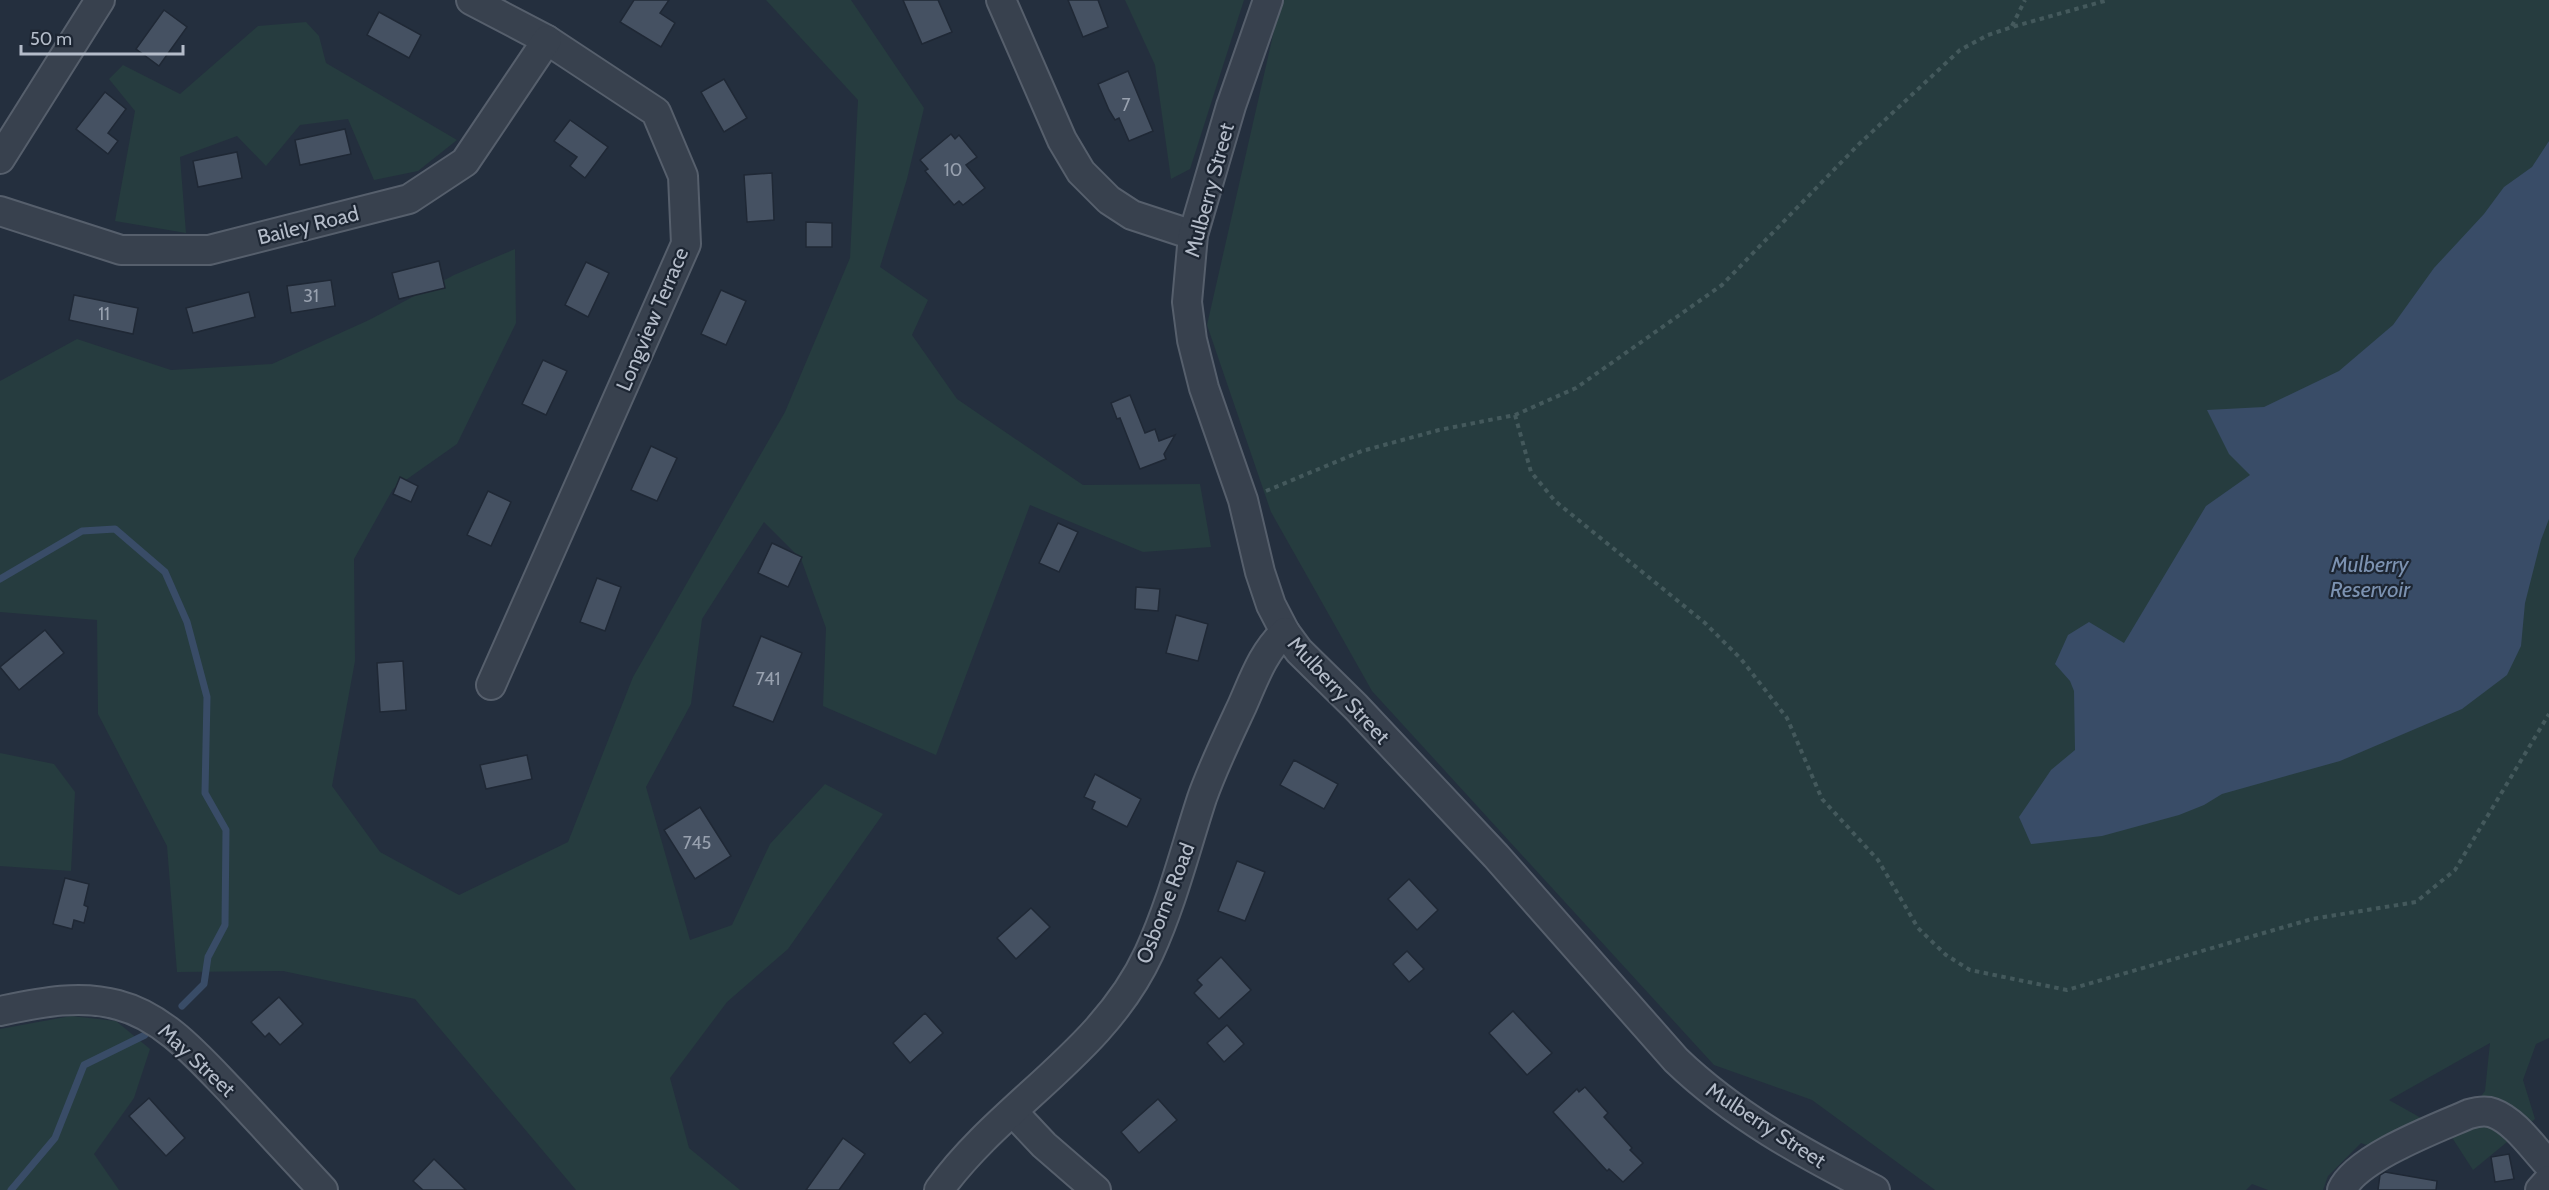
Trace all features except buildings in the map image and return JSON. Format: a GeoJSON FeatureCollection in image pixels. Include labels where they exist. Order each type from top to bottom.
{"type":"FeatureCollection","features":[{"type":"Feature","properties":{"kind":"street"},"geometry":{"type":"LineString","coordinates":[[0,159],[100,0]]}},
{"type":"Feature","properties":{"kind":"street","name":"Longview Terrace"},"geometry":{"type":"LineString","coordinates":[[471,0],[547,40],[656,112],[683,176],[686,244],[491,685]]}},
{"type":"Feature","properties":{"kind":"street"},"geometry":{"type":"LineString","coordinates":[[1001,0],[1062,140],[1081,172],[1109,200],[1132,215],[1193,235]]}},
{"type":"Feature","properties":{"kind":"street","name":"Mulberry Street"},"geometry":{"type":"LineString","coordinates":[[1268,0],[1231,106],[1193,235],[1186,302],[1192,340],[1204,388],[1243,500],[1260,572],[1271,605],[1285,632],[1299,651],[1356,707],[1496,856],[1676,1060],[1704,1087],[1749,1119],[1875,1190]]}},
{"type":"Feature","properties":{"kind":"street","name":"Bailey Road"},"geometry":{"type":"LineString","coordinates":[[0,211],[121,250],[209,250],[409,199],[465,162],[547,40]]}},
{"type":"Feature","properties":{"kind":"street","name":"Osborne Road"},"geometry":{"type":"LineString","coordinates":[[939,1190],[978,1143],[1077,1051],[1104,1021],[1134,981],[1163,919],[1176,885],[1203,796],[1229,735],[1265,654],[1285,632]]}},
{"type":"Feature","properties":{"kind":"street","name":"May Street"},"geometry":{"type":"LineString","coordinates":[[0,1011],[76,999],[118,1005],[154,1021],[176,1036],[213,1073],[323,1190]]}},
{"type":"Feature","properties":{"kind":"street"},"geometry":{"type":"LineString","coordinates":[[1014,1112],[1044,1145],[1096,1190]]}},
{"type":"Feature","properties":{"kind":"street"},"geometry":{"type":"LineString","coordinates":[[2342,1190],[2356,1171],[2393,1149],[2469,1114],[2480,1112],[2493,1113],[2512,1126],[2549,1165]]}},
{"type":"Feature","properties":{"kind":"street"},"geometry":{"type":"LineString","coordinates":[[2540,1190],[2549,1180]]}},
{"type":"Feature","properties":{"kind":"path"},"geometry":{"type":"LineString","coordinates":[[2012,27],[2025,0]]}},
{"type":"Feature","properties":{"kind":"path"},"geometry":{"type":"LineString","coordinates":[[1243,500],[1362,451],[1439,430],[1515,415],[1576,388],[1722,285],[1858,145],[1960,50],[1988,35],[2108,0]]}},
{"type":"Feature","properties":{"kind":"path"},"geometry":{"type":"LineString","coordinates":[[1515,415],[1531,472],[1555,501],[1705,622],[1741,659],[1787,718],[1822,799],[1878,860],[1918,928],[1946,955],[1970,970],[2067,990],[2312,919],[2416,902],[2455,870],[2549,714]]}},
{"type":"Feature","properties":{"kind":"green space"},"geometry":{"type":"Polygon","coordinates":[[[766,0],[851,0],[924,108],[907,179],[880,267],[928,300],[912,335],[957,399],[1083,485],[1200,484],[1211,547],[1143,552],[1030,505],[936,755],[823,706],[826,628],[801,559],[764,522],[702,619],[691,704],[646,787],[690,940],[732,925],[770,844],[825,784],[883,814],[788,949],[727,1002],[670,1078],[689,1148],[740,1190],[576,1190],[415,999],[283,971],[177,972],[167,846],[98,714],[97,620],[0,612],[0,381],[77,339],[171,370],[272,364],[369,320],[454,275],[515,249],[516,323],[457,444],[393,489],[354,559],[355,661],[332,786],[380,852],[459,895],[568,842],[633,677],[785,412],[850,258],[858,100],[766,0]]]}},
{"type":"Feature","properties":{"kind":"green space"},"geometry":{"type":"Polygon","coordinates":[[[1125,0],[1244,0],[1190,169],[1171,179],[1155,65],[1125,0]]]}},
{"type":"Feature","properties":{"kind":"green space"},"geometry":{"type":"Polygon","coordinates":[[[1281,0],[2549,0],[2549,1038],[2536,1044],[2523,1080],[2535,1119],[2473,1170],[2451,1136],[2485,1091],[2490,1043],[2389,1100],[2439,1128],[2407,1160],[2361,1143],[2328,1176],[2323,1190],[2268,1190],[2252,1184],[2246,1190],[1935,1190],[1812,1100],[1714,1065],[1372,691],[1271,512],[1207,325],[1281,0]]]}},
{"type":"Feature","properties":{"kind":"green space"},"geometry":{"type":"Polygon","coordinates":[[[306,22],[319,36],[326,63],[457,140],[418,171],[374,180],[348,119],[300,125],[266,166],[237,136],[180,157],[186,233],[115,221],[135,111],[109,79],[123,65],[180,94],[258,26],[306,22]]]}},
{"type":"Feature","properties":{"kind":"green space"},"geometry":{"type":"Polygon","coordinates":[[[0,753],[54,764],[75,792],[71,871],[0,866],[0,753]]]}},
{"type":"Feature","properties":{"kind":"green space"},"geometry":{"type":"Polygon","coordinates":[[[71,1016],[116,1021],[150,1049],[134,1098],[94,1154],[119,1190],[0,1190],[0,1029],[71,1016]]]}},
{"type":"Feature","properties":{"kind":"water","name":"Mulberry Reservoir"},"geometry":{"type":"Polygon","coordinates":[[[2549,141],[2549,519],[2541,540],[2525,603],[2521,646],[2507,675],[2462,709],[2340,761],[2222,794],[2204,805],[2179,815],[2102,836],[2031,844],[2019,817],[2051,770],[2075,750],[2074,691],[2070,681],[2055,664],[2068,635],[2089,622],[2124,643],[2206,506],[2250,475],[2229,454],[2207,410],[2264,407],[2339,371],[2393,325],[2434,268],[2484,214],[2504,187],[2532,167],[2549,141]]]}},
{"type":"Feature","properties":{"kind":"waterway"},"geometry":{"type":"LineString","coordinates":[[0,579],[82,531],[115,529],[165,572],[187,622],[207,697],[205,793],[226,830],[225,925],[208,957],[204,984],[182,1006]]}},
{"type":"Feature","properties":{"kind":"waterway"},"geometry":{"type":"LineString","coordinates":[[11,1190],[55,1138],[84,1065],[145,1035]]}}]}
